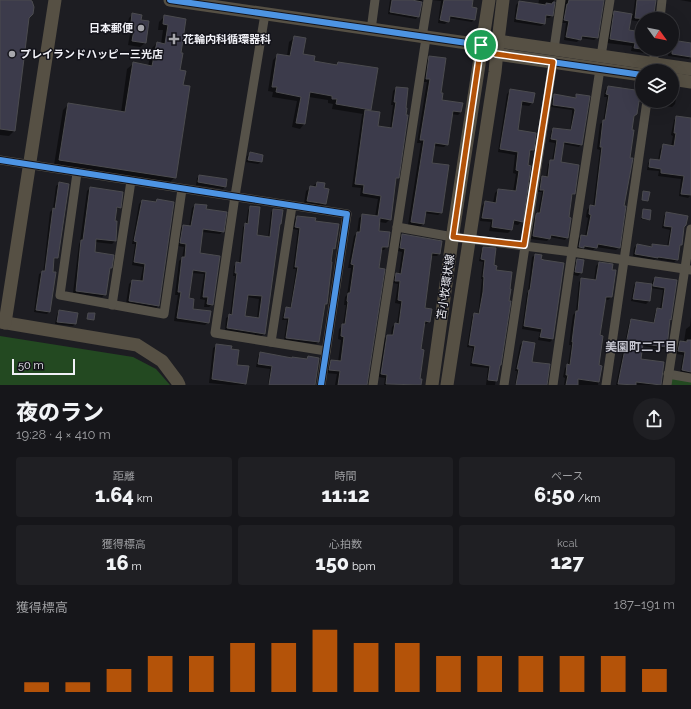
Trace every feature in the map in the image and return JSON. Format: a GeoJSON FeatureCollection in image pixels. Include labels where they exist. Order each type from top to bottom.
{"type":"FeatureCollection","features":[{"type":"Feature","properties":{"kind":"street"},"geometry":{"type":"LineString","coordinates":[[55,0],[30,165],[3,322],[137,345],[162,361],[177,381],[178,385]]}},
{"type":"Feature","properties":{"kind":"street"},"geometry":{"type":"LineString","coordinates":[[170,0],[481,45],[498,41],[553,55],[635,65]]}},
{"type":"Feature","properties":{"kind":"street"},"geometry":{"type":"LineString","coordinates":[[371,30],[375,0]]}},
{"type":"Feature","properties":{"kind":"street"},"geometry":{"type":"LineString","coordinates":[[373,385],[398,227],[428,0]]}},
{"type":"Feature","properties":{"kind":"street","name":"苫小牧環状線"},"geometry":{"type":"LineString","coordinates":[[432,385],[488,0]]}},
{"type":"Feature","properties":{"kind":"street","name":"苫小牧環状線"},"geometry":{"type":"LineString","coordinates":[[447,385],[495,72],[503,0]]}},
{"type":"Feature","properties":{"kind":"street"},"geometry":{"type":"LineString","coordinates":[[504,385],[561,0]]}},
{"type":"Feature","properties":{"kind":"street"},"geometry":{"type":"LineString","coordinates":[[553,385],[610,0]]}},
{"type":"Feature","properties":{"kind":"street"},"geometry":{"type":"LineString","coordinates":[[661,12],[662,0]]}},
{"type":"Feature","properties":{"kind":"street"},"geometry":{"type":"LineString","coordinates":[[265,14],[235,196],[215,333],[326,351]]}},
{"type":"Feature","properties":{"kind":"street"},"geometry":{"type":"LineString","coordinates":[[481,45],[496,54],[553,55]]}},
{"type":"Feature","properties":{"kind":"street"},"geometry":{"type":"LineString","coordinates":[[601,62],[635,73]]}},
{"type":"Feature","properties":{"kind":"street"},"geometry":{"type":"LineString","coordinates":[[679,68],[691,69]]}},
{"type":"Feature","properties":{"kind":"street"},"geometry":{"type":"LineString","coordinates":[[679,80],[691,82]]}},
{"type":"Feature","properties":{"kind":"street"},"geometry":{"type":"LineString","coordinates":[[606,385],[646,108]]}},
{"type":"Feature","properties":{"kind":"street"},"geometry":{"type":"LineString","coordinates":[[0,160],[347,214],[321,385]]}},
{"type":"Feature","properties":{"kind":"street"},"geometry":{"type":"LineString","coordinates":[[77,173],[60,296],[164,314],[182,189]]}},
{"type":"Feature","properties":{"kind":"street"},"geometry":{"type":"LineString","coordinates":[[112,305],[130,181]]}},
{"type":"Feature","properties":{"kind":"street"},"geometry":{"type":"LineString","coordinates":[[271,342],[292,206]]}},
{"type":"Feature","properties":{"kind":"street"},"geometry":{"type":"LineString","coordinates":[[398,227],[453,237],[524,245],[688,270]]}},
{"type":"Feature","properties":{"kind":"street"},"geometry":{"type":"LineString","coordinates":[[667,385],[688,270],[691,229]]}},
{"type":"Feature","properties":{"kind":"street"},"geometry":{"type":"LineString","coordinates":[[668,374],[691,378]]}},
{"type":"Feature","properties":{"kind":"green space"},"geometry":{"type":"Polygon","coordinates":[[[0,336],[133,357],[156,369],[170,385],[0,385],[0,336]]]}},
{"type":"Feature","properties":{"kind":"green space"},"geometry":{"type":"Polygon","coordinates":[[[668,374],[691,378],[691,385],[667,385],[668,374]]]}},
{"type":"Feature","properties":{"kind":"building","name":"プレイランドハッピー三光店"},"geometry":{"type":"Polygon","coordinates":[[[0,0],[30,0],[32,1],[34,7],[33,14],[29,18],[15,131],[0,129],[0,0]]]}},
{"type":"Feature","properties":{"kind":"building"},"geometry":{"type":"Polygon","coordinates":[[[392,0],[412,0],[422,2],[419,17],[390,12],[392,0]]]}},
{"type":"Feature","properties":{"kind":"building"},"geometry":{"type":"Polygon","coordinates":[[[444,0],[473,0],[472,7],[477,8],[475,20],[450,16],[449,22],[440,20],[444,0]]]}},
{"type":"Feature","properties":{"kind":"building"},"geometry":{"type":"Polygon","coordinates":[[[569,0],[604,0],[598,38],[582,36],[581,40],[566,37],[569,21],[564,20],[569,0]]]}},
{"type":"Feature","properties":{"kind":"building"},"geometry":{"type":"Polygon","coordinates":[[[637,0],[656,0],[654,12],[636,12],[637,0]]]}},
{"type":"Feature","properties":{"kind":"building"},"geometry":{"type":"Polygon","coordinates":[[[519,1],[546,5],[546,3],[552,4],[555,2],[553,16],[546,15],[545,24],[516,19],[519,1]]]}},
{"type":"Feature","properties":{"kind":"building"},"geometry":{"type":"Polygon","coordinates":[[[614,11],[632,14],[629,30],[635,31],[635,43],[610,39],[614,11]]]}},
{"type":"Feature","properties":{"kind":"building"},"geometry":{"type":"Polygon","coordinates":[[[132,13],[142,15],[141,20],[149,21],[146,43],[132,41],[135,24],[131,23],[132,13]]]}},
{"type":"Feature","properties":{"kind":"building"},"geometry":{"type":"Polygon","coordinates":[[[164,15],[186,19],[180,70],[186,71],[183,85],[190,86],[176,178],[59,160],[68,103],[125,112],[133,62],[152,66],[157,42],[165,44],[168,25],[163,24],[164,15]]]}},
{"type":"Feature","properties":{"kind":"building"},"geometry":{"type":"Polygon","coordinates":[[[294,36],[306,38],[303,54],[315,56],[314,61],[337,65],[338,62],[378,68],[371,110],[336,104],[337,99],[332,99],[332,96],[310,92],[305,124],[296,123],[301,97],[276,92],[277,87],[272,87],[277,54],[290,56],[294,36]]]}},
{"type":"Feature","properties":{"kind":"building"},"geometry":{"type":"Polygon","coordinates":[[[679,41],[691,43],[691,57],[679,55],[679,41]]]}},
{"type":"Feature","properties":{"kind":"building"},"geometry":{"type":"Polygon","coordinates":[[[429,56],[446,58],[441,93],[443,93],[442,100],[463,103],[461,112],[453,111],[448,145],[435,143],[432,163],[449,165],[442,213],[426,211],[424,224],[411,222],[424,140],[420,140],[430,79],[426,79],[429,56]]]}},
{"type":"Feature","properties":{"kind":"building"},"geometry":{"type":"Polygon","coordinates":[[[608,86],[635,90],[635,108],[638,108],[637,114],[634,116],[632,130],[634,130],[630,158],[633,158],[624,206],[626,206],[620,248],[598,244],[597,248],[584,246],[584,248],[579,247],[581,235],[587,236],[591,215],[589,214],[590,205],[595,206],[602,147],[600,147],[603,120],[605,120],[609,95],[606,94],[608,86]]]}},
{"type":"Feature","properties":{"kind":"building"},"geometry":{"type":"Polygon","coordinates":[[[396,87],[408,88],[406,115],[408,115],[399,178],[396,178],[391,220],[380,218],[379,231],[390,232],[388,247],[382,247],[379,268],[385,269],[367,385],[338,385],[340,371],[329,370],[331,360],[341,361],[344,337],[341,336],[342,324],[345,324],[348,293],[350,293],[354,265],[351,264],[357,232],[360,232],[362,214],[378,216],[381,196],[363,193],[364,185],[355,184],[365,110],[380,112],[378,126],[392,128],[396,102],[394,102],[396,87]]]}},
{"type":"Feature","properties":{"kind":"building"},"geometry":{"type":"Polygon","coordinates":[[[510,89],[535,93],[533,103],[522,101],[518,130],[536,133],[534,150],[530,150],[528,165],[531,166],[523,222],[514,220],[512,230],[492,227],[493,219],[482,218],[485,201],[496,203],[498,189],[516,191],[519,171],[516,170],[518,152],[500,149],[510,89]]]}},
{"type":"Feature","properties":{"kind":"building"},"geometry":{"type":"Polygon","coordinates":[[[554,94],[576,98],[576,94],[590,96],[582,145],[564,142],[561,162],[579,165],[575,194],[572,194],[568,238],[551,235],[550,239],[533,236],[536,215],[537,213],[540,213],[544,190],[540,190],[542,176],[548,177],[550,160],[554,160],[557,140],[551,139],[553,128],[571,130],[575,110],[574,108],[553,105],[554,94]]]}},
{"type":"Feature","properties":{"kind":"building"},"geometry":{"type":"Polygon","coordinates":[[[676,116],[691,118],[691,195],[681,194],[684,176],[661,173],[661,169],[649,167],[650,159],[660,160],[663,144],[674,146],[676,116]]]}},
{"type":"Feature","properties":{"kind":"building"},"geometry":{"type":"Polygon","coordinates":[[[250,152],[263,155],[262,162],[248,160],[250,152]]]}},
{"type":"Feature","properties":{"kind":"building"},"geometry":{"type":"Polygon","coordinates":[[[199,175],[227,179],[226,187],[198,182],[199,175]]]}},
{"type":"Feature","properties":{"kind":"building"},"geometry":{"type":"Polygon","coordinates":[[[59,182],[69,184],[58,258],[54,258],[53,272],[56,272],[50,312],[36,310],[42,271],[45,271],[53,208],[55,209],[59,182]]]}},
{"type":"Feature","properties":{"kind":"building"},"geometry":{"type":"Polygon","coordinates":[[[317,182],[325,183],[324,188],[329,189],[326,204],[307,201],[310,186],[316,187],[317,182]]]}},
{"type":"Feature","properties":{"kind":"building"},"geometry":{"type":"Polygon","coordinates":[[[90,187],[123,192],[121,208],[117,207],[115,221],[117,221],[116,241],[96,239],[95,252],[114,255],[112,268],[110,268],[106,295],[76,291],[81,240],[83,240],[90,187]]]}},
{"type":"Feature","properties":{"kind":"building"},"geometry":{"type":"Polygon","coordinates":[[[643,191],[650,192],[648,201],[642,200],[643,191]]]}},
{"type":"Feature","properties":{"kind":"building"},"geometry":{"type":"Polygon","coordinates":[[[157,199],[174,202],[159,306],[129,301],[132,280],[143,281],[145,264],[134,262],[137,242],[134,241],[142,200],[156,202],[157,199]]]}},
{"type":"Feature","properties":{"kind":"building"},"geometry":{"type":"Polygon","coordinates":[[[195,204],[207,205],[206,209],[227,212],[224,232],[203,229],[200,253],[220,256],[213,305],[207,304],[208,297],[203,297],[206,272],[193,270],[189,298],[194,299],[193,309],[211,311],[209,323],[177,318],[181,292],[178,292],[182,257],[185,257],[186,244],[180,243],[183,225],[191,226],[195,204]]]}},
{"type":"Feature","properties":{"kind":"building"},"geometry":{"type":"Polygon","coordinates":[[[250,206],[260,207],[257,235],[270,237],[273,209],[283,210],[265,334],[227,328],[229,314],[232,315],[237,273],[235,273],[236,262],[241,263],[245,223],[248,224],[250,206]],[[248,295],[245,316],[259,318],[262,296],[248,295]]]}},
{"type":"Feature","properties":{"kind":"building"},"geometry":{"type":"Polygon","coordinates":[[[643,209],[651,210],[650,220],[642,218],[643,209]]]}},
{"type":"Feature","properties":{"kind":"building"},"geometry":{"type":"Polygon","coordinates":[[[666,212],[688,216],[684,227],[682,245],[680,245],[678,260],[635,254],[637,244],[652,247],[652,244],[669,246],[672,227],[664,226],[666,212]]]}},
{"type":"Feature","properties":{"kind":"building"},"geometry":{"type":"Polygon","coordinates":[[[297,216],[316,218],[315,221],[339,224],[335,249],[333,248],[327,304],[325,304],[319,342],[286,338],[289,318],[284,318],[286,307],[291,308],[298,267],[295,267],[300,228],[295,227],[297,216]]]}},
{"type":"Feature","properties":{"kind":"building"},"geometry":{"type":"Polygon","coordinates":[[[402,234],[442,241],[440,254],[432,253],[425,308],[432,309],[430,322],[425,321],[421,349],[424,350],[420,379],[422,379],[421,385],[386,384],[387,375],[381,374],[387,335],[393,335],[395,323],[399,324],[402,301],[398,300],[400,281],[395,281],[396,273],[401,274],[405,249],[400,248],[402,234]]]}},
{"type":"Feature","properties":{"kind":"building"},"geometry":{"type":"Polygon","coordinates":[[[483,247],[496,248],[494,265],[497,266],[496,270],[512,272],[509,301],[511,301],[497,381],[488,380],[490,366],[472,363],[475,346],[469,345],[474,313],[479,314],[483,292],[485,260],[481,259],[483,247]]]}},
{"type":"Feature","properties":{"kind":"building"},"geometry":{"type":"Polygon","coordinates":[[[535,254],[542,255],[541,259],[544,260],[564,263],[553,339],[540,337],[542,329],[524,326],[535,254]]]}},
{"type":"Feature","properties":{"kind":"building"},"geometry":{"type":"Polygon","coordinates":[[[577,259],[584,260],[582,273],[575,272],[577,259]]]}},
{"type":"Feature","properties":{"kind":"building"},"geometry":{"type":"Polygon","coordinates":[[[599,262],[613,264],[612,270],[616,270],[612,297],[606,297],[600,335],[603,336],[599,365],[602,366],[599,382],[578,379],[578,385],[566,385],[568,375],[566,375],[567,364],[570,365],[581,278],[596,280],[599,262]]]}},
{"type":"Feature","properties":{"kind":"building"},"geometry":{"type":"Polygon","coordinates":[[[655,277],[677,280],[667,347],[643,344],[641,359],[664,362],[661,385],[636,382],[636,385],[618,384],[631,319],[654,323],[657,308],[662,309],[665,288],[653,286],[655,277]]]}},
{"type":"Feature","properties":{"kind":"building"},"geometry":{"type":"Polygon","coordinates":[[[636,282],[652,284],[650,301],[633,299],[636,282]]]}},
{"type":"Feature","properties":{"kind":"building"},"geometry":{"type":"Polygon","coordinates":[[[59,310],[78,313],[76,324],[57,322],[59,310]]]}},
{"type":"Feature","properties":{"kind":"building"},"geometry":{"type":"Polygon","coordinates":[[[88,313],[95,313],[94,320],[87,319],[88,313]]]}},
{"type":"Feature","properties":{"kind":"building"},"geometry":{"type":"Polygon","coordinates":[[[687,340],[691,340],[691,372],[682,370],[685,352],[678,351],[680,341],[687,342],[687,340]]]}},
{"type":"Feature","properties":{"kind":"building"},"geometry":{"type":"Polygon","coordinates":[[[523,341],[535,343],[532,362],[550,364],[547,385],[516,385],[519,369],[517,369],[523,341]]]}},
{"type":"Feature","properties":{"kind":"building"},"geometry":{"type":"Polygon","coordinates":[[[216,344],[232,346],[231,349],[239,350],[237,365],[249,366],[246,384],[212,379],[216,344]]]}},
{"type":"Feature","properties":{"kind":"building"},"geometry":{"type":"Polygon","coordinates":[[[260,352],[292,358],[307,359],[308,356],[319,358],[315,385],[269,385],[272,366],[258,364],[260,352]]]}},
{"type":"Feature","properties":{"kind":"cycle path"},"geometry":{"type":"LineString","coordinates":[[170,0],[481,45],[496,54],[635,74]]}},
{"type":"Feature","properties":{"kind":"cycle path"},"geometry":{"type":"LineString","coordinates":[[0,160],[347,214],[321,385]]}},
{"type":"Feature","properties":{"kind":"place","name":"日本郵便"},"geometry":{"type":"Point","coordinates":[141,28]}},
{"type":"Feature","properties":{"kind":"place","name":"花輪内科循環器科"},"geometry":{"type":"Point","coordinates":[174,39]}},
{"type":"Feature","properties":{"kind":"place","name":"プレイランドハッピー三光店"},"geometry":{"type":"Point","coordinates":[12,54]}},
{"type":"Feature","properties":{"kind":"district","name":"美園町二丁目"},"geometry":{"type":"Point","coordinates":[641,347]}},
{"type":"Feature","properties":{"kind":"route"},"geometry":{"type":"LineString","coordinates":[[481,45],[496,54],[553,62],[524,245],[453,237],[481,45]]}}]}
